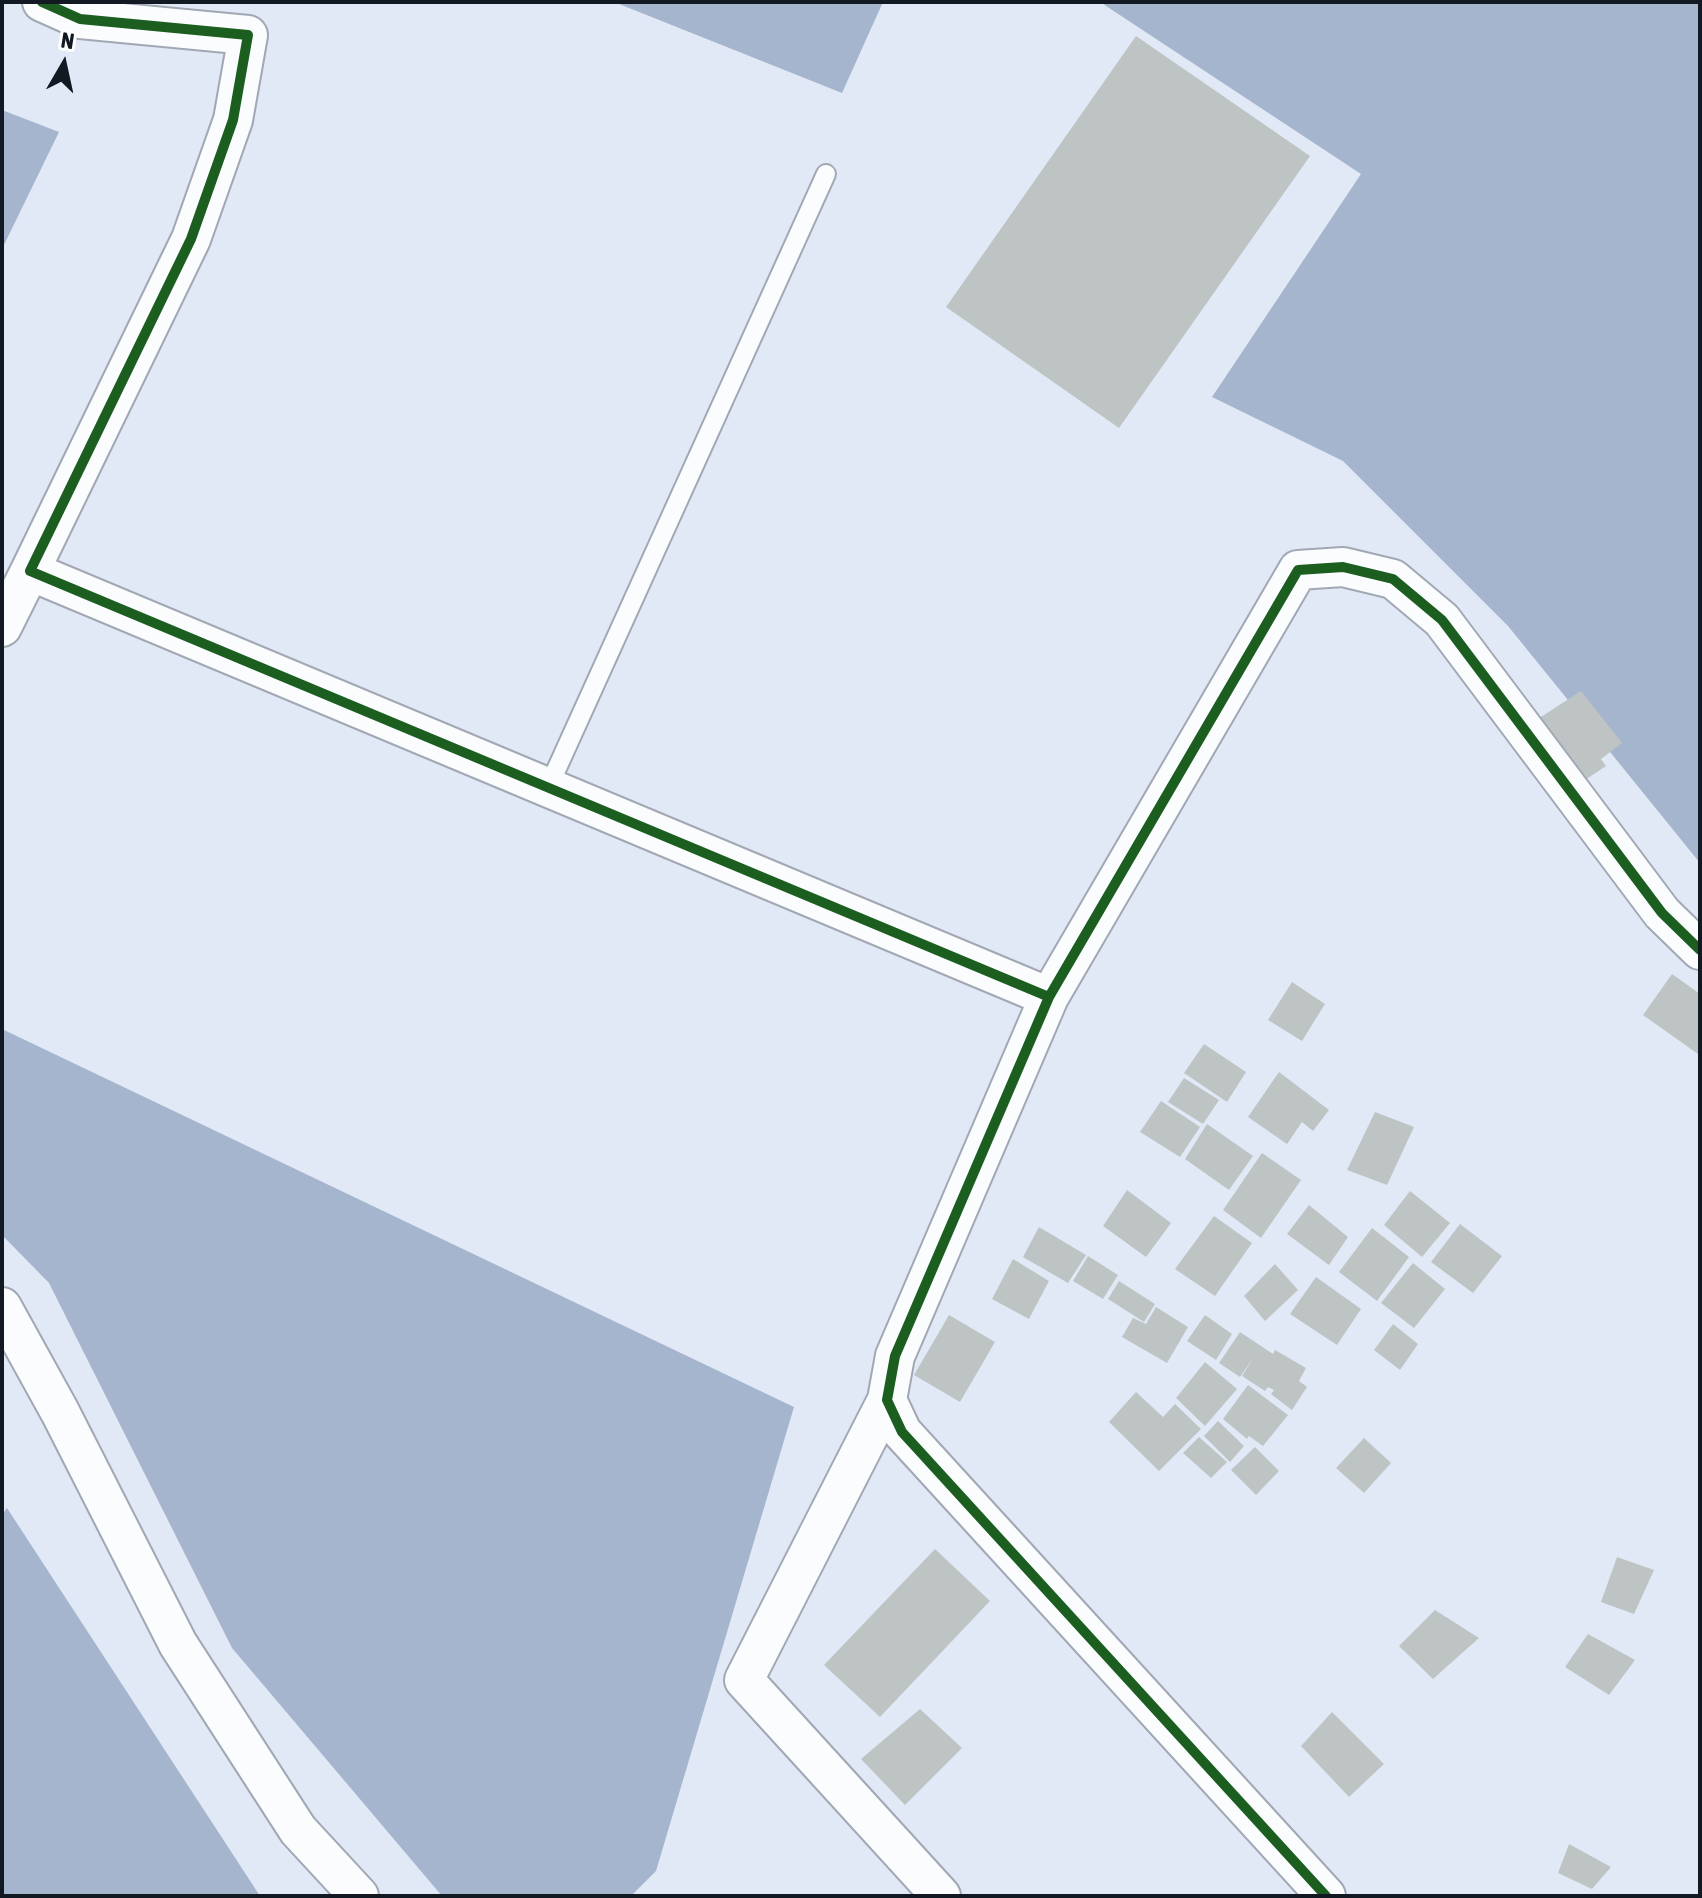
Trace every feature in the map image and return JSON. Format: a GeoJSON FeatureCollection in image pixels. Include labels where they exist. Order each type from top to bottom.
{"type":"FeatureCollection","features":[{"type":"Feature","properties":{"kind":"street"},"geometry":{"type":"LineString","coordinates":[[2,627],[191,239],[233,120],[248,35],[80,19],[42,2]]}},
{"type":"Feature","properties":{"kind":"street"},"geometry":{"type":"LineString","coordinates":[[941,1896],[744,1680],[887,1400],[895,1356],[1049,997],[1298,570],[1343,567],[1393,579],[1442,620],[1662,913],[1700,950]]}},
{"type":"Feature","properties":{"kind":"street"},"geometry":{"type":"LineString","coordinates":[[30,571],[1049,997]]}},
{"type":"Feature","properties":{"kind":"street"},"geometry":{"type":"LineString","coordinates":[[2,1307],[178,1644],[298,1830],[359,1896]]}},
{"type":"Feature","properties":{"kind":"street"},"geometry":{"type":"LineString","coordinates":[[887,1400],[902,1432],[1326,1896]]}},
{"type":"Feature","properties":{"kind":"lane"},"geometry":{"type":"LineString","coordinates":[[548,788],[826,174]]}},
{"type":"Feature","properties":{"kind":"water"},"geometry":{"type":"Polygon","coordinates":[[[614,2],[883,2],[842,93],[614,2]]]}},
{"type":"Feature","properties":{"kind":"water"},"geometry":{"type":"Polygon","coordinates":[[[1100,2],[1700,2],[1700,863],[1508,626],[1343,461],[1212,397],[1361,174],[1100,2]]]}},
{"type":"Feature","properties":{"kind":"water"},"geometry":{"type":"Polygon","coordinates":[[[2,110],[59,132],[2,249],[2,110]]]}},
{"type":"Feature","properties":{"kind":"water"},"geometry":{"type":"Polygon","coordinates":[[[2,1029],[794,1407],[656,1871],[631,1896],[442,1896],[232,1648],[49,1283],[2,1235],[2,1029]]]}},
{"type":"Feature","properties":{"kind":"water"},"geometry":{"type":"Polygon","coordinates":[[[7,1508],[260,1896],[2,1896],[2,1515],[7,1508]]]}},
{"type":"Feature","properties":{"kind":"building"},"geometry":{"type":"Polygon","coordinates":[[[1136,36],[1310,156],[1119,428],[946,307],[1136,36]]]}},
{"type":"Feature","properties":{"kind":"building"},"geometry":{"type":"Polygon","coordinates":[[[1581,691],[1622,743],[1601,759],[1606,766],[1570,790],[1527,726],[1581,691]]]}},
{"type":"Feature","properties":{"kind":"building"},"geometry":{"type":"Polygon","coordinates":[[[1672,974],[1700,994],[1698,1054],[1643,1015],[1672,974]]]}},
{"type":"Feature","properties":{"kind":"building"},"geometry":{"type":"Polygon","coordinates":[[[1292,982],[1325,1004],[1302,1041],[1268,1020],[1292,982]]]}},
{"type":"Feature","properties":{"kind":"building"},"geometry":{"type":"Polygon","coordinates":[[[1204,1044],[1246,1072],[1227,1102],[1184,1073],[1204,1044]]]}},
{"type":"Feature","properties":{"kind":"building"},"geometry":{"type":"Polygon","coordinates":[[[1279,1072],[1329,1110],[1313,1131],[1302,1122],[1287,1144],[1248,1117],[1279,1072]]]}},
{"type":"Feature","properties":{"kind":"building"},"geometry":{"type":"Polygon","coordinates":[[[1184,1078],[1219,1100],[1203,1124],[1168,1102],[1184,1078]]]}},
{"type":"Feature","properties":{"kind":"building"},"geometry":{"type":"Polygon","coordinates":[[[1161,1101],[1200,1127],[1180,1157],[1140,1132],[1161,1101]]]}},
{"type":"Feature","properties":{"kind":"building"},"geometry":{"type":"Polygon","coordinates":[[[1375,1112],[1414,1127],[1387,1185],[1347,1170],[1375,1112]]]}},
{"type":"Feature","properties":{"kind":"building"},"geometry":{"type":"Polygon","coordinates":[[[1207,1124],[1253,1156],[1229,1190],[1185,1159],[1207,1124]]]}},
{"type":"Feature","properties":{"kind":"building"},"geometry":{"type":"Polygon","coordinates":[[[1262,1153],[1301,1180],[1261,1238],[1223,1210],[1262,1153]]]}},
{"type":"Feature","properties":{"kind":"building"},"geometry":{"type":"Polygon","coordinates":[[[1127,1190],[1171,1223],[1146,1257],[1103,1226],[1127,1190]]]}},
{"type":"Feature","properties":{"kind":"building"},"geometry":{"type":"Polygon","coordinates":[[[1410,1191],[1450,1223],[1422,1257],[1384,1225],[1410,1191]]]}},
{"type":"Feature","properties":{"kind":"building"},"geometry":{"type":"Polygon","coordinates":[[[1309,1205],[1348,1237],[1329,1265],[1287,1234],[1309,1205]]]}},
{"type":"Feature","properties":{"kind":"building"},"geometry":{"type":"Polygon","coordinates":[[[1214,1216],[1252,1243],[1215,1296],[1175,1269],[1214,1216]]]}},
{"type":"Feature","properties":{"kind":"building"},"geometry":{"type":"Polygon","coordinates":[[[1460,1224],[1502,1256],[1473,1293],[1431,1262],[1460,1224]]]}},
{"type":"Feature","properties":{"kind":"building"},"geometry":{"type":"Polygon","coordinates":[[[1039,1227],[1086,1255],[1068,1283],[1023,1257],[1039,1227]]]}},
{"type":"Feature","properties":{"kind":"building"},"geometry":{"type":"Polygon","coordinates":[[[1372,1228],[1409,1257],[1377,1301],[1339,1272],[1372,1228]]]}},
{"type":"Feature","properties":{"kind":"building"},"geometry":{"type":"Polygon","coordinates":[[[1088,1256],[1118,1275],[1103,1299],[1073,1281],[1088,1256]]]}},
{"type":"Feature","properties":{"kind":"building"},"geometry":{"type":"Polygon","coordinates":[[[1013,1259],[1049,1281],[1029,1319],[992,1299],[1013,1259]]]}},
{"type":"Feature","properties":{"kind":"building"},"geometry":{"type":"Polygon","coordinates":[[[1413,1263],[1445,1289],[1414,1328],[1381,1303],[1413,1263]]]}},
{"type":"Feature","properties":{"kind":"building"},"geometry":{"type":"Polygon","coordinates":[[[1275,1264],[1298,1290],[1265,1321],[1244,1296],[1275,1264]]]}},
{"type":"Feature","properties":{"kind":"building"},"geometry":{"type":"Polygon","coordinates":[[[1316,1277],[1361,1309],[1337,1345],[1290,1314],[1316,1277]]]}},
{"type":"Feature","properties":{"kind":"building"},"geometry":{"type":"Polygon","coordinates":[[[1119,1281],[1155,1304],[1144,1322],[1108,1299],[1119,1281]]]}},
{"type":"Feature","properties":{"kind":"building"},"geometry":{"type":"Polygon","coordinates":[[[1156,1307],[1188,1327],[1167,1363],[1122,1337],[1133,1318],[1146,1324],[1156,1307]]]}},
{"type":"Feature","properties":{"kind":"building"},"geometry":{"type":"Polygon","coordinates":[[[949,1315],[995,1342],[960,1402],[914,1375],[949,1315]]]}},
{"type":"Feature","properties":{"kind":"building"},"geometry":{"type":"Polygon","coordinates":[[[1205,1315],[1232,1334],[1216,1360],[1187,1341],[1205,1315]]]}},
{"type":"Feature","properties":{"kind":"building"},"geometry":{"type":"Polygon","coordinates":[[[1393,1324],[1418,1344],[1400,1370],[1374,1350],[1393,1324]]]}},
{"type":"Feature","properties":{"kind":"building"},"geometry":{"type":"Polygon","coordinates":[[[1240,1332],[1273,1354],[1275,1350],[1306,1368],[1299,1381],[1307,1387],[1292,1410],[1271,1394],[1274,1390],[1268,1387],[1265,1391],[1242,1376],[1254,1357],[1240,1377],[1219,1363],[1240,1332]]]}},
{"type":"Feature","properties":{"kind":"building"},"geometry":{"type":"Polygon","coordinates":[[[1205,1362],[1237,1389],[1205,1426],[1176,1398],[1205,1362]]]}},
{"type":"Feature","properties":{"kind":"building"},"geometry":{"type":"Polygon","coordinates":[[[1248,1385],[1288,1415],[1263,1446],[1249,1436],[1247,1439],[1223,1419],[1248,1385]]]}},
{"type":"Feature","properties":{"kind":"building"},"geometry":{"type":"Polygon","coordinates":[[[1136,1392],[1163,1417],[1175,1404],[1201,1429],[1159,1471],[1109,1422],[1136,1392]]]}},
{"type":"Feature","properties":{"kind":"building"},"geometry":{"type":"Polygon","coordinates":[[[1218,1421],[1244,1446],[1230,1462],[1204,1436],[1218,1421]]]}},
{"type":"Feature","properties":{"kind":"building"},"geometry":{"type":"Polygon","coordinates":[[[1199,1437],[1227,1462],[1211,1478],[1183,1453],[1199,1437]]]}},
{"type":"Feature","properties":{"kind":"building"},"geometry":{"type":"Polygon","coordinates":[[[1364,1438],[1391,1463],[1364,1493],[1336,1468],[1364,1438]]]}},
{"type":"Feature","properties":{"kind":"building"},"geometry":{"type":"Polygon","coordinates":[[[1255,1447],[1279,1471],[1256,1495],[1231,1470],[1255,1447]]]}},
{"type":"Feature","properties":{"kind":"building"},"geometry":{"type":"Polygon","coordinates":[[[935,1549],[990,1601],[880,1717],[824,1665],[935,1549]]]}},
{"type":"Feature","properties":{"kind":"building"},"geometry":{"type":"Polygon","coordinates":[[[1617,1557],[1654,1570],[1634,1614],[1601,1602],[1617,1557]]]}},
{"type":"Feature","properties":{"kind":"building"},"geometry":{"type":"Polygon","coordinates":[[[1435,1610],[1479,1638],[1433,1679],[1399,1646],[1435,1610]]]}},
{"type":"Feature","properties":{"kind":"building"},"geometry":{"type":"Polygon","coordinates":[[[1588,1634],[1635,1660],[1609,1695],[1565,1667],[1588,1634]]]}},
{"type":"Feature","properties":{"kind":"building"},"geometry":{"type":"Polygon","coordinates":[[[920,1709],[962,1748],[905,1805],[861,1759],[920,1709]]]}},
{"type":"Feature","properties":{"kind":"building"},"geometry":{"type":"Polygon","coordinates":[[[1332,1712],[1384,1764],[1349,1797],[1301,1746],[1332,1712]]]}},
{"type":"Feature","properties":{"kind":"building"},"geometry":{"type":"Polygon","coordinates":[[[1569,1844],[1611,1867],[1592,1889],[1558,1873],[1569,1844]]]}},
{"type":"Feature","properties":{"kind":"cycle path"},"geometry":{"type":"LineString","coordinates":[[42,2],[80,19],[248,35],[233,120],[191,239],[30,571],[1049,997]]}},
{"type":"Feature","properties":{"kind":"cycle path"},"geometry":{"type":"LineString","coordinates":[[1326,1896],[902,1432],[887,1400],[895,1356],[1049,997],[1298,570],[1343,567],[1393,579],[1442,620],[1662,913],[1700,950]]}}]}
